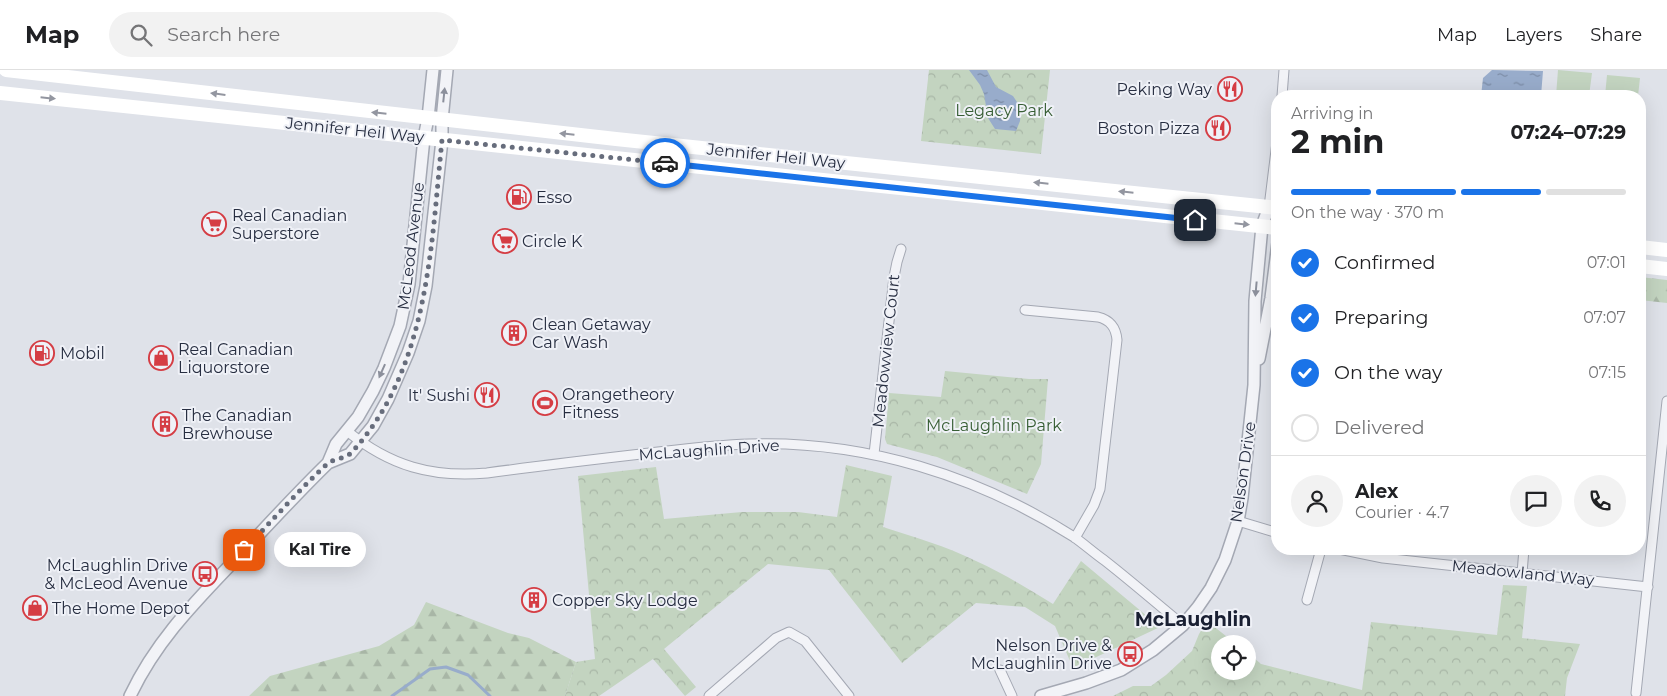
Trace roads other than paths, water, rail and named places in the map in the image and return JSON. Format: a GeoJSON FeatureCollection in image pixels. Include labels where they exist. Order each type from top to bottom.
{"type":"FeatureCollection","features":[{"type":"Feature","properties":{"kind":"main road","name":"Jennifer Heil Way"},"geometry":{"type":"LineString","coordinates":[[6,70],[435,119],[1271,208]]}},
{"type":"Feature","properties":{"kind":"main road","name":"Jennifer Heil Way"},"geometry":{"type":"LineString","coordinates":[[0,93],[1271,226]]}},
{"type":"Feature","properties":{"kind":"main road"},"geometry":{"type":"LineString","coordinates":[[1646,248],[1667,250]]}},
{"type":"Feature","properties":{"kind":"main road"},"geometry":{"type":"LineString","coordinates":[[1646,267],[1667,269]]}},
{"type":"Feature","properties":{"kind":"street","name":"McLeod Avenue"},"geometry":{"type":"LineString","coordinates":[[328,463],[350,454],[373,426],[395,384],[419,321],[430,257],[442,140],[435,119],[433,70]]}},
{"type":"Feature","properties":{"kind":"street","name":"McLeod Avenue"},"geometry":{"type":"LineString","coordinates":[[130,696],[139,677],[160,643],[185,614],[328,463],[336,444],[358,417],[373,391],[400,326],[409,284],[424,138],[435,119],[447,70]]}},
{"type":"Feature","properties":{"kind":"street"},"geometry":{"type":"LineString","coordinates":[[1282,90],[1284,70]]}},
{"type":"Feature","properties":{"kind":"street","name":"Nelson Drive"},"geometry":{"type":"LineString","coordinates":[[1254,385],[1255,301],[1262,226],[1271,212]]}},
{"type":"Feature","properties":{"kind":"street","name":"Meadowview Court"},"geometry":{"type":"LineString","coordinates":[[874,454],[894,277],[896,262],[901,249]]}},
{"type":"Feature","properties":{"kind":"street","name":"Nelson Drive"},"geometry":{"type":"LineString","coordinates":[[1041,696],[1086,683],[1121,670],[1153,650],[1182,625],[1211,588],[1225,560],[1238,521],[1254,385],[1271,298]]}},
{"type":"Feature","properties":{"kind":"street"},"geometry":{"type":"LineString","coordinates":[[1025,310],[1098,317],[1112,324],[1116,331],[1117,340],[1102,476],[1094,505],[1075,538]]}},
{"type":"Feature","properties":{"kind":"street"},"geometry":{"type":"LineString","coordinates":[[1636,693],[1667,401]]}},
{"type":"Feature","properties":{"kind":"street","name":"McLaughlin Drive"},"geometry":{"type":"LineString","coordinates":[[347,431],[382,456],[410,467],[454,474],[479,474],[692,448],[749,444],[800,445],[874,454],[976,485],[1020,506],[1075,538],[1182,625]]}},
{"type":"Feature","properties":{"kind":"street"},"geometry":{"type":"LineString","coordinates":[[1238,521],[1271,531]]}},
{"type":"Feature","properties":{"kind":"street"},"geometry":{"type":"LineString","coordinates":[[1307,600],[1320,555]]}},
{"type":"Feature","properties":{"kind":"street","name":"Meadowland Way"},"geometry":{"type":"LineString","coordinates":[[1390,555],[1522,573],[1648,587]]}},
{"type":"Feature","properties":{"kind":"street"},"geometry":{"type":"LineString","coordinates":[[1522,573],[1524,555]]}},
{"type":"Feature","properties":{"kind":"street"},"geometry":{"type":"LineString","coordinates":[[709,696],[776,638],[789,632],[805,641],[849,696]]}},
{"type":"Feature","properties":{"kind":"street"},"geometry":{"type":"LineString","coordinates":[[1000,670],[1012,696]]}},
{"type":"Feature","properties":{"kind":"water"},"geometry":{"type":"Polygon","coordinates":[[[969,70],[987,70],[996,87],[1013,96],[1021,108],[1020,121],[1016,131],[995,129],[988,118],[984,94],[969,70]]]}},
{"type":"Feature","properties":{"kind":"water"},"geometry":{"type":"Polygon","coordinates":[[[1492,70],[1543,71],[1541,90],[1482,90],[1483,78],[1492,70]]]}},
{"type":"Feature","properties":{"kind":"waterway"},"geometry":{"type":"LineString","coordinates":[[392,696],[430,669],[446,667],[468,675],[490,696]]}},
{"type":"Feature","properties":{"kind":"place","name":"Peking Way"},"geometry":{"type":"Point","coordinates":[1230,89]}},
{"type":"Feature","properties":{"kind":"place","name":"Boston Pizza"},"geometry":{"type":"Point","coordinates":[1218,128]}},
{"type":"Feature","properties":{"kind":"place","name":"Esso"},"geometry":{"type":"Point","coordinates":[519,197]}},
{"type":"Feature","properties":{"kind":"place","name":"Real Canadian Superstore"},"geometry":{"type":"Point","coordinates":[214,224]}},
{"type":"Feature","properties":{"kind":"place","name":"Circle K"},"geometry":{"type":"Point","coordinates":[505,241]}},
{"type":"Feature","properties":{"kind":"place","name":"Clean Getaway Car Wash"},"geometry":{"type":"Point","coordinates":[514,333]}},
{"type":"Feature","properties":{"kind":"place","name":"Mobil"},"geometry":{"type":"Point","coordinates":[42,353]}},
{"type":"Feature","properties":{"kind":"place","name":"Real Canadian Liquorstore"},"geometry":{"type":"Point","coordinates":[161,358]}},
{"type":"Feature","properties":{"kind":"place","name":"It' Sushi"},"geometry":{"type":"Point","coordinates":[487,395]}},
{"type":"Feature","properties":{"kind":"place","name":"Orangetheory Fitness"},"geometry":{"type":"Point","coordinates":[545,403]}},
{"type":"Feature","properties":{"kind":"place","name":"The Canadian Brewhouse"},"geometry":{"type":"Point","coordinates":[165,424]}},
{"type":"Feature","properties":{"kind":"place","name":"Kal Tire"},"geometry":{"type":"Point","coordinates":[244,550]}},
{"type":"Feature","properties":{"kind":"place","name":"McLaughlin Drive & McLeod Avenue"},"geometry":{"type":"Point","coordinates":[205,574]}},
{"type":"Feature","properties":{"kind":"place","name":"Copper Sky Lodge"},"geometry":{"type":"Point","coordinates":[534,600]}},
{"type":"Feature","properties":{"kind":"place","name":"The Home Depot"},"geometry":{"type":"Point","coordinates":[35,608]}},
{"type":"Feature","properties":{"kind":"place","name":"Nelson Drive & McLaughlin Drive"},"geometry":{"type":"Point","coordinates":[1130,654]}},
{"type":"Feature","properties":{"kind":"district","name":"McLaughlin"},"geometry":{"type":"Point","coordinates":[1193,619]}},
{"type":"Feature","properties":{"kind":"park label","name":"Legacy Park"},"geometry":{"type":"Point","coordinates":[1004,110]}},
{"type":"Feature","properties":{"kind":"park label","name":"McLaughlin Park"},"geometry":{"type":"Point","coordinates":[994,425]}}]}
